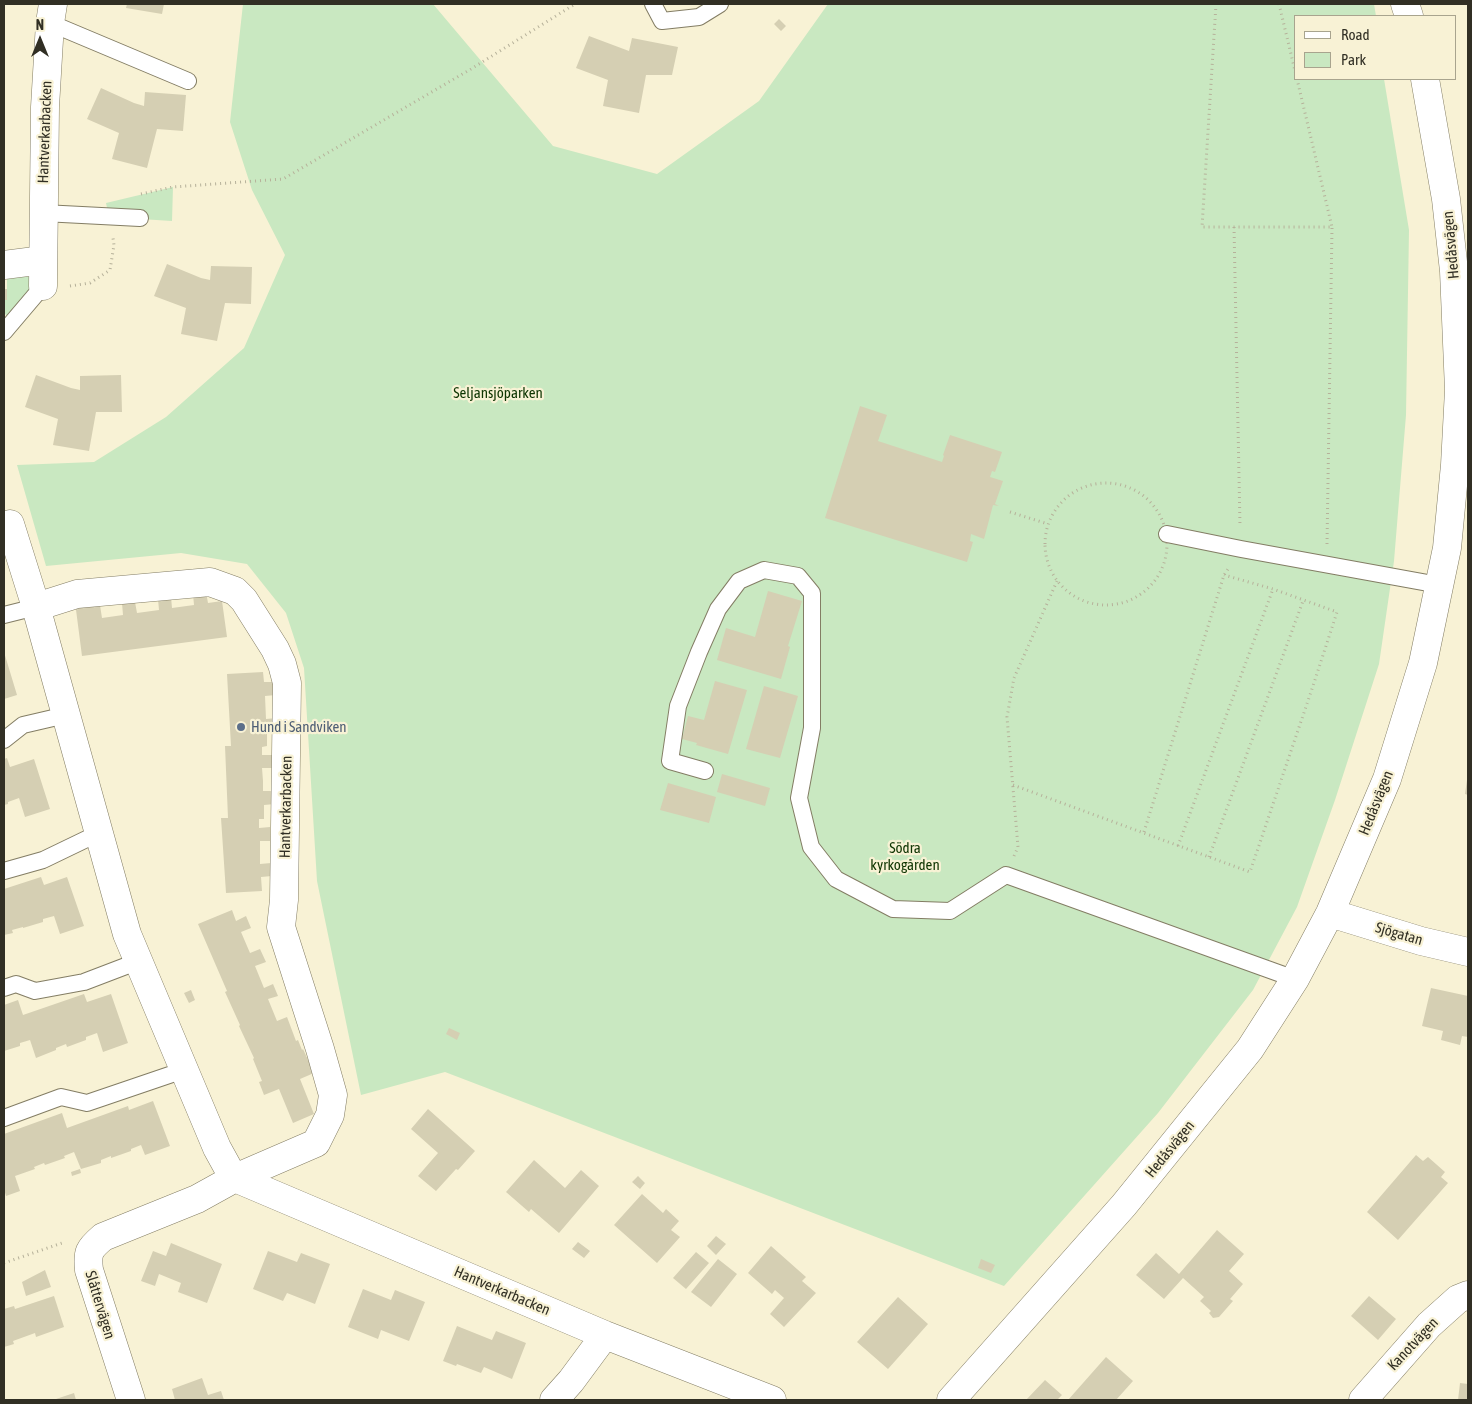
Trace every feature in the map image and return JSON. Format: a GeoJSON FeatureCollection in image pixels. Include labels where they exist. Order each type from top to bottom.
{"type":"FeatureCollection","features":[{"type":"Feature","properties":{"kind":"street","name":"Hantverkarbacken"},"geometry":{"type":"LineString","coordinates":[[43,273],[45,106],[52,14]]}},
{"type":"Feature","properties":{"kind":"street","name":"Hedåsvägen"},"geometry":{"type":"LineString","coordinates":[[951,1400],[1124,1205],[1250,1049],[1294,979],[1330,913],[1387,779],[1423,664],[1439,585],[1458,549],[1455,465],[1459,390],[1454,271],[1446,199],[1425,80]]}},
{"type":"Feature","properties":{"kind":"street"},"geometry":{"type":"LineString","coordinates":[[4,265],[43,273]]}},
{"type":"Feature","properties":{"kind":"street"},"geometry":{"type":"LineString","coordinates":[[10,524],[36,607],[127,934],[217,1148],[235,1178],[197,1199],[103,1238],[94,1246]]}},
{"type":"Feature","properties":{"kind":"street","name":"Hantverkarbacken"},"geometry":{"type":"LineString","coordinates":[[36,607],[77,594],[210,582],[235,591],[244,600],[282,664],[287,683],[287,715],[284,900],[281,927],[320,1049],[332,1094],[330,1115],[316,1143],[235,1178]]}},
{"type":"Feature","properties":{"kind":"street","name":"Sjögatan"},"geometry":{"type":"LineString","coordinates":[[1330,913],[1421,941],[1468,952]]}},
{"type":"Feature","properties":{"kind":"street","name":"Hantverkarbacken"},"geometry":{"type":"LineString","coordinates":[[235,1178],[606,1335],[772,1400]]}},
{"type":"Feature","properties":{"kind":"street","name":"Slåttervägen"},"geometry":{"type":"LineString","coordinates":[[94,1246],[88,1256],[88,1270],[131,1400]]}},
{"type":"Feature","properties":{"kind":"street","name":"Kanotvägen"},"geometry":{"type":"LineString","coordinates":[[1363,1400],[1429,1325],[1458,1300],[1468,1295]]}},
{"type":"Feature","properties":{"kind":"street"},"geometry":{"type":"LineString","coordinates":[[554,1400],[606,1335]]}},
{"type":"Feature","properties":{"kind":"lane"},"geometry":{"type":"LineString","coordinates":[[653,4],[662,21],[699,17],[720,4]]}},
{"type":"Feature","properties":{"kind":"lane"},"geometry":{"type":"LineString","coordinates":[[52,14],[188,81]]}},
{"type":"Feature","properties":{"kind":"lane"},"geometry":{"type":"LineString","coordinates":[[43,213],[140,218]]}},
{"type":"Feature","properties":{"kind":"lane"},"geometry":{"type":"LineString","coordinates":[[4,332],[43,273]]}},
{"type":"Feature","properties":{"kind":"lane"},"geometry":{"type":"LineString","coordinates":[[1167,534],[1439,585]]}},
{"type":"Feature","properties":{"kind":"lane"},"geometry":{"type":"LineString","coordinates":[[705,771],[670,761],[678,706],[718,609],[739,581],[764,570],[798,576],[812,593],[812,728],[799,798],[811,847],[836,878],[893,909],[950,911],[1006,875],[1294,979]]}},
{"type":"Feature","properties":{"kind":"lane"},"geometry":{"type":"LineString","coordinates":[[4,615],[36,607]]}},
{"type":"Feature","properties":{"kind":"lane"},"geometry":{"type":"LineString","coordinates":[[4,740],[23,725],[66,715]]}},
{"type":"Feature","properties":{"kind":"lane"},"geometry":{"type":"LineString","coordinates":[[4,871],[42,860],[99,833]]}},
{"type":"Feature","properties":{"kind":"lane"},"geometry":{"type":"LineString","coordinates":[[4,988],[16,984],[35,991],[84,982],[139,961]]}},
{"type":"Feature","properties":{"kind":"lane"},"geometry":{"type":"LineString","coordinates":[[4,1118],[60,1097],[87,1103],[184,1070]]}},
{"type":"Feature","properties":{"kind":"path"},"geometry":{"type":"LineString","coordinates":[[135,196],[173,186],[283,179],[472,69],[575,4]]}},
{"type":"Feature","properties":{"kind":"path"},"geometry":{"type":"LineString","coordinates":[[1216,4],[1202,227],[1332,227]]}},
{"type":"Feature","properties":{"kind":"path"},"geometry":{"type":"LineString","coordinates":[[1279,4],[1294,67]]}},
{"type":"Feature","properties":{"kind":"path"},"geometry":{"type":"LineString","coordinates":[[1297,80],[1332,227],[1327,564]]}},
{"type":"Feature","properties":{"kind":"path"},"geometry":{"type":"LineString","coordinates":[[43,273],[50,289],[90,283],[110,270],[114,245],[109,217]]}},
{"type":"Feature","properties":{"kind":"path"},"geometry":{"type":"LineString","coordinates":[[1234,227],[1241,549]]}},
{"type":"Feature","properties":{"kind":"path"},"geometry":{"type":"LineString","coordinates":[[1110,483],[1130,488],[1147,498],[1160,514],[1167,534],[1167,554],[1161,574],[1148,590],[1131,601],[1111,606],[1091,604],[1072,596],[1057,581],[1048,564],[1045,544],[1048,524],[1058,507],[1073,493],[1091,485],[1110,483]]}},
{"type":"Feature","properties":{"kind":"path"},"geometry":{"type":"LineString","coordinates":[[1010,512],[1048,524]]}},
{"type":"Feature","properties":{"kind":"path"},"geometry":{"type":"LineString","coordinates":[[1013,785],[1250,872],[1337,612],[1273,589],[1224,575],[1144,832]]}},
{"type":"Feature","properties":{"kind":"path"},"geometry":{"type":"LineString","coordinates":[[1006,875],[1018,847],[1007,717],[1014,678],[1057,581]]}},
{"type":"Feature","properties":{"kind":"path"},"geometry":{"type":"LineString","coordinates":[[1178,846],[1273,589]]}},
{"type":"Feature","properties":{"kind":"path"},"geometry":{"type":"LineString","coordinates":[[1209,857],[1303,600]]}},
{"type":"Feature","properties":{"kind":"path"},"geometry":{"type":"LineString","coordinates":[[4,1263],[74,1238],[94,1246]]}},
{"type":"Feature","properties":{"kind":"green space","name":"Södra kyrkogården"},"geometry":{"type":"Polygon","coordinates":[[[243,4],[433,4],[553,146],[657,174],[759,101],[828,4],[1374,4],[1376,15],[1294,15],[1294,80],[1384,80],[1409,230],[1406,415],[1394,561],[1379,664],[1335,800],[1297,907],[1253,990],[1158,1113],[1004,1286],[445,1072],[361,1095],[317,881],[304,668],[286,613],[247,564],[181,553],[46,566],[17,465],[94,462],[166,417],[244,348],[285,255],[252,190],[230,122],[243,4]]]}},
{"type":"Feature","properties":{"kind":"green space"},"geometry":{"type":"Polygon","coordinates":[[[173,187],[172,221],[109,217],[106,203],[173,187]]]}},
{"type":"Feature","properties":{"kind":"green space"},"geometry":{"type":"Polygon","coordinates":[[[36,261],[43,286],[13,321],[4,313],[4,300],[7,300],[7,264],[36,261]]]}},
{"type":"Feature","properties":{"kind":"building"},"geometry":{"type":"Polygon","coordinates":[[[127,4],[164,4],[162,14],[126,8],[127,4]]]}},
{"type":"Feature","properties":{"kind":"building"},"geometry":{"type":"Polygon","coordinates":[[[779,19],[786,26],[781,31],[774,24],[779,19]]]}},
{"type":"Feature","properties":{"kind":"building"},"geometry":{"type":"Polygon","coordinates":[[[589,36],[629,51],[632,38],[678,47],[672,75],[646,75],[639,113],[603,106],[608,80],[576,68],[589,36]]]}},
{"type":"Feature","properties":{"kind":"building"},"geometry":{"type":"Polygon","coordinates":[[[101,88],[144,106],[145,92],[186,95],[183,131],[157,129],[147,168],[112,159],[119,133],[87,119],[101,88]]]}},
{"type":"Feature","properties":{"kind":"building"},"geometry":{"type":"Polygon","coordinates":[[[167,264],[210,280],[211,266],[252,267],[251,304],[225,303],[217,341],[181,334],[186,308],[154,296],[167,264]]]}},
{"type":"Feature","properties":{"kind":"building"},"geometry":{"type":"Polygon","coordinates":[[[4,289],[7,289],[7,300],[4,300],[4,289]]]}},
{"type":"Feature","properties":{"kind":"building"},"geometry":{"type":"Polygon","coordinates":[[[36,375],[80,390],[80,376],[121,375],[122,412],[96,412],[89,451],[53,445],[58,419],[25,407],[36,375]]]}},
{"type":"Feature","properties":{"kind":"building"},"geometry":{"type":"Polygon","coordinates":[[[860,406],[887,415],[878,441],[942,462],[950,435],[1002,452],[995,472],[992,471],[990,477],[1003,481],[995,504],[999,506],[993,505],[984,539],[971,534],[970,541],[973,542],[967,562],[825,518],[860,406]]]}},
{"type":"Feature","properties":{"kind":"building"},"geometry":{"type":"Polygon","coordinates":[[[768,591],[802,601],[788,646],[790,647],[781,679],[717,660],[726,628],[755,637],[768,591]]]}},
{"type":"Feature","properties":{"kind":"building"},"geometry":{"type":"Polygon","coordinates":[[[206,592],[208,603],[222,601],[227,637],[82,656],[75,602],[99,599],[102,618],[123,615],[122,603],[135,602],[137,613],[159,610],[158,599],[171,597],[172,608],[194,605],[193,594],[206,592]]]}},
{"type":"Feature","properties":{"kind":"building"},"geometry":{"type":"Polygon","coordinates":[[[4,652],[17,695],[4,699],[4,652]]]}},
{"type":"Feature","properties":{"kind":"building"},"geometry":{"type":"Polygon","coordinates":[[[263,672],[264,682],[275,682],[276,695],[265,696],[266,719],[277,718],[277,731],[267,732],[267,746],[262,747],[262,755],[272,755],[273,768],[262,768],[263,791],[274,791],[275,804],[264,805],[264,819],[259,819],[259,828],[270,827],[270,841],[260,841],[260,864],[271,863],[272,876],[261,877],[262,891],[226,893],[221,818],[228,818],[225,746],[231,746],[227,674],[263,672]]]}},
{"type":"Feature","properties":{"kind":"building"},"geometry":{"type":"Polygon","coordinates":[[[715,681],[747,690],[728,754],[682,739],[688,716],[704,720],[715,681]]]}},
{"type":"Feature","properties":{"kind":"building"},"geometry":{"type":"Polygon","coordinates":[[[764,686],[798,696],[780,758],[746,749],[764,686]]]}},
{"type":"Feature","properties":{"kind":"building"},"geometry":{"type":"Polygon","coordinates":[[[7,758],[10,767],[34,759],[50,809],[25,817],[19,798],[4,805],[4,759],[7,758]]]}},
{"type":"Feature","properties":{"kind":"building"},"geometry":{"type":"Polygon","coordinates":[[[722,774],[770,788],[765,806],[717,792],[722,774]]]}},
{"type":"Feature","properties":{"kind":"building"},"geometry":{"type":"Polygon","coordinates":[[[1468,780],[1468,795],[1465,794],[1468,780]]]}},
{"type":"Feature","properties":{"kind":"building"},"geometry":{"type":"Polygon","coordinates":[[[668,783],[716,797],[709,823],[660,810],[668,783]]]}},
{"type":"Feature","properties":{"kind":"building"},"geometry":{"type":"Polygon","coordinates":[[[41,877],[44,885],[67,877],[84,926],[60,934],[54,916],[43,919],[43,922],[12,930],[13,933],[4,935],[4,889],[41,877]]]}},
{"type":"Feature","properties":{"kind":"building"},"geometry":{"type":"Polygon","coordinates":[[[232,910],[236,921],[246,916],[251,928],[241,932],[250,953],[260,949],[266,962],[255,966],[264,988],[273,984],[278,996],[268,999],[277,1021],[287,1017],[296,1041],[298,1040],[314,1073],[300,1079],[314,1114],[293,1123],[279,1089],[264,1095],[259,1082],[262,1081],[254,1058],[239,1026],[225,992],[227,991],[198,924],[232,910]]]}},
{"type":"Feature","properties":{"kind":"building"},"geometry":{"type":"Polygon","coordinates":[[[1431,988],[1468,996],[1468,1037],[1462,1036],[1460,1045],[1441,1040],[1443,1031],[1422,1026],[1431,988]]]}},
{"type":"Feature","properties":{"kind":"building"},"geometry":{"type":"Polygon","coordinates":[[[191,990],[195,1000],[189,1003],[184,993],[191,990]]]}},
{"type":"Feature","properties":{"kind":"building"},"geometry":{"type":"Polygon","coordinates":[[[84,994],[87,1002],[111,994],[128,1043],[103,1052],[97,1033],[86,1037],[86,1040],[67,1047],[66,1044],[36,1058],[30,1040],[20,1043],[20,1046],[4,1051],[4,1005],[18,1000],[23,1015],[84,994]]]}},
{"type":"Feature","properties":{"kind":"building"},"geometry":{"type":"Polygon","coordinates":[[[449,1028],[460,1033],[457,1040],[446,1034],[449,1028]]]}},
{"type":"Feature","properties":{"kind":"building"},"geometry":{"type":"Polygon","coordinates":[[[153,1101],[170,1146],[145,1155],[141,1145],[131,1149],[131,1151],[101,1160],[101,1163],[81,1169],[74,1152],[64,1156],[65,1158],[45,1165],[44,1163],[34,1167],[35,1169],[15,1176],[20,1191],[6,1196],[4,1189],[4,1134],[62,1113],[67,1128],[128,1106],[129,1110],[153,1101]]]}},
{"type":"Feature","properties":{"kind":"building"},"geometry":{"type":"Polygon","coordinates":[[[428,1109],[475,1151],[436,1191],[418,1176],[438,1153],[411,1129],[428,1109]]]}},
{"type":"Feature","properties":{"kind":"building"},"geometry":{"type":"Polygon","coordinates":[[[1416,1155],[1423,1161],[1428,1157],[1445,1172],[1441,1177],[1448,1183],[1398,1240],[1367,1212],[1416,1155]]]}},
{"type":"Feature","properties":{"kind":"building"},"geometry":{"type":"Polygon","coordinates":[[[534,1160],[565,1188],[581,1170],[599,1186],[559,1233],[531,1209],[529,1212],[506,1192],[534,1160]]]}},
{"type":"Feature","properties":{"kind":"building"},"geometry":{"type":"Polygon","coordinates":[[[80,1169],[81,1173],[72,1176],[71,1172],[80,1169]]]}},
{"type":"Feature","properties":{"kind":"building"},"geometry":{"type":"Polygon","coordinates":[[[638,1176],[645,1183],[640,1189],[632,1182],[638,1176]]]}},
{"type":"Feature","properties":{"kind":"building"},"geometry":{"type":"Polygon","coordinates":[[[642,1194],[663,1213],[666,1209],[679,1221],[671,1230],[680,1237],[657,1263],[614,1225],[642,1194]]]}},
{"type":"Feature","properties":{"kind":"building"},"geometry":{"type":"Polygon","coordinates":[[[1217,1230],[1244,1254],[1229,1271],[1243,1284],[1230,1299],[1233,1301],[1219,1317],[1213,1318],[1209,1313],[1211,1311],[1200,1301],[1204,1297],[1183,1278],[1164,1299],[1136,1275],[1156,1253],[1179,1274],[1217,1230]]]}},
{"type":"Feature","properties":{"kind":"building"},"geometry":{"type":"Polygon","coordinates":[[[716,1236],[726,1244],[716,1255],[707,1246],[716,1236]]]}},
{"type":"Feature","properties":{"kind":"building"},"geometry":{"type":"Polygon","coordinates":[[[578,1242],[590,1251],[584,1258],[572,1249],[578,1242]]]}},
{"type":"Feature","properties":{"kind":"building"},"geometry":{"type":"Polygon","coordinates":[[[171,1243],[222,1264],[207,1303],[178,1292],[181,1283],[159,1274],[155,1286],[141,1281],[153,1251],[166,1256],[171,1243]]]}},
{"type":"Feature","properties":{"kind":"building"},"geometry":{"type":"Polygon","coordinates":[[[771,1246],[806,1277],[802,1281],[816,1293],[784,1327],[770,1314],[784,1298],[775,1290],[772,1294],[748,1273],[771,1246]]]}},
{"type":"Feature","properties":{"kind":"building"},"geometry":{"type":"Polygon","coordinates":[[[268,1251],[297,1262],[301,1253],[330,1264],[315,1304],[287,1293],[283,1301],[253,1289],[268,1251]]]}},
{"type":"Feature","properties":{"kind":"building"},"geometry":{"type":"Polygon","coordinates":[[[696,1252],[709,1263],[686,1289],[673,1278],[696,1252]]]}},
{"type":"Feature","properties":{"kind":"building"},"geometry":{"type":"Polygon","coordinates":[[[718,1259],[737,1274],[711,1307],[691,1292],[718,1259]]]}},
{"type":"Feature","properties":{"kind":"building"},"geometry":{"type":"Polygon","coordinates":[[[981,1259],[995,1265],[991,1273],[978,1268],[981,1259]]]}},
{"type":"Feature","properties":{"kind":"building"},"geometry":{"type":"Polygon","coordinates":[[[45,1270],[51,1287],[26,1296],[22,1282],[45,1270]]]}},
{"type":"Feature","properties":{"kind":"building"},"geometry":{"type":"Polygon","coordinates":[[[363,1289],[391,1300],[395,1290],[425,1302],[409,1341],[381,1330],[378,1339],[348,1327],[363,1289]]]}},
{"type":"Feature","properties":{"kind":"building"},"geometry":{"type":"Polygon","coordinates":[[[54,1296],[64,1327],[36,1337],[35,1333],[13,1341],[14,1344],[4,1347],[4,1309],[14,1306],[15,1309],[54,1296]]]}},
{"type":"Feature","properties":{"kind":"building"},"geometry":{"type":"Polygon","coordinates":[[[1369,1296],[1396,1319],[1378,1340],[1351,1316],[1369,1296]]]}},
{"type":"Feature","properties":{"kind":"building"},"geometry":{"type":"Polygon","coordinates":[[[898,1297],[928,1324],[888,1369],[857,1342],[898,1297]]]}},
{"type":"Feature","properties":{"kind":"building"},"geometry":{"type":"Polygon","coordinates":[[[457,1326],[492,1340],[496,1331],[526,1343],[512,1379],[484,1367],[481,1373],[443,1361],[457,1326]]]}},
{"type":"Feature","properties":{"kind":"building"},"geometry":{"type":"Polygon","coordinates":[[[1106,1357],[1133,1381],[1116,1400],[1068,1400],[1106,1357]]]}},
{"type":"Feature","properties":{"kind":"building"},"geometry":{"type":"Polygon","coordinates":[[[202,1378],[208,1395],[221,1391],[224,1400],[175,1400],[172,1389],[202,1378]]]}},
{"type":"Feature","properties":{"kind":"building"},"geometry":{"type":"Polygon","coordinates":[[[1045,1380],[1062,1395],[1057,1400],[1026,1400],[1045,1380]]]}},
{"type":"Feature","properties":{"kind":"building"},"geometry":{"type":"Polygon","coordinates":[[[1460,1383],[1468,1384],[1468,1400],[1458,1400],[1460,1383]]]}},
{"type":"Feature","properties":{"kind":"building"},"geometry":{"type":"Polygon","coordinates":[[[74,1393],[76,1400],[53,1400],[74,1393]]]}},
{"type":"Feature","properties":{"kind":"place","name":"Hund i Sandviken"},"geometry":{"type":"Point","coordinates":[241,727]}},
{"type":"Feature","properties":{"kind":"park label","name":"Seljansjöparken"},"geometry":{"type":"Point","coordinates":[498,393]}}]}
